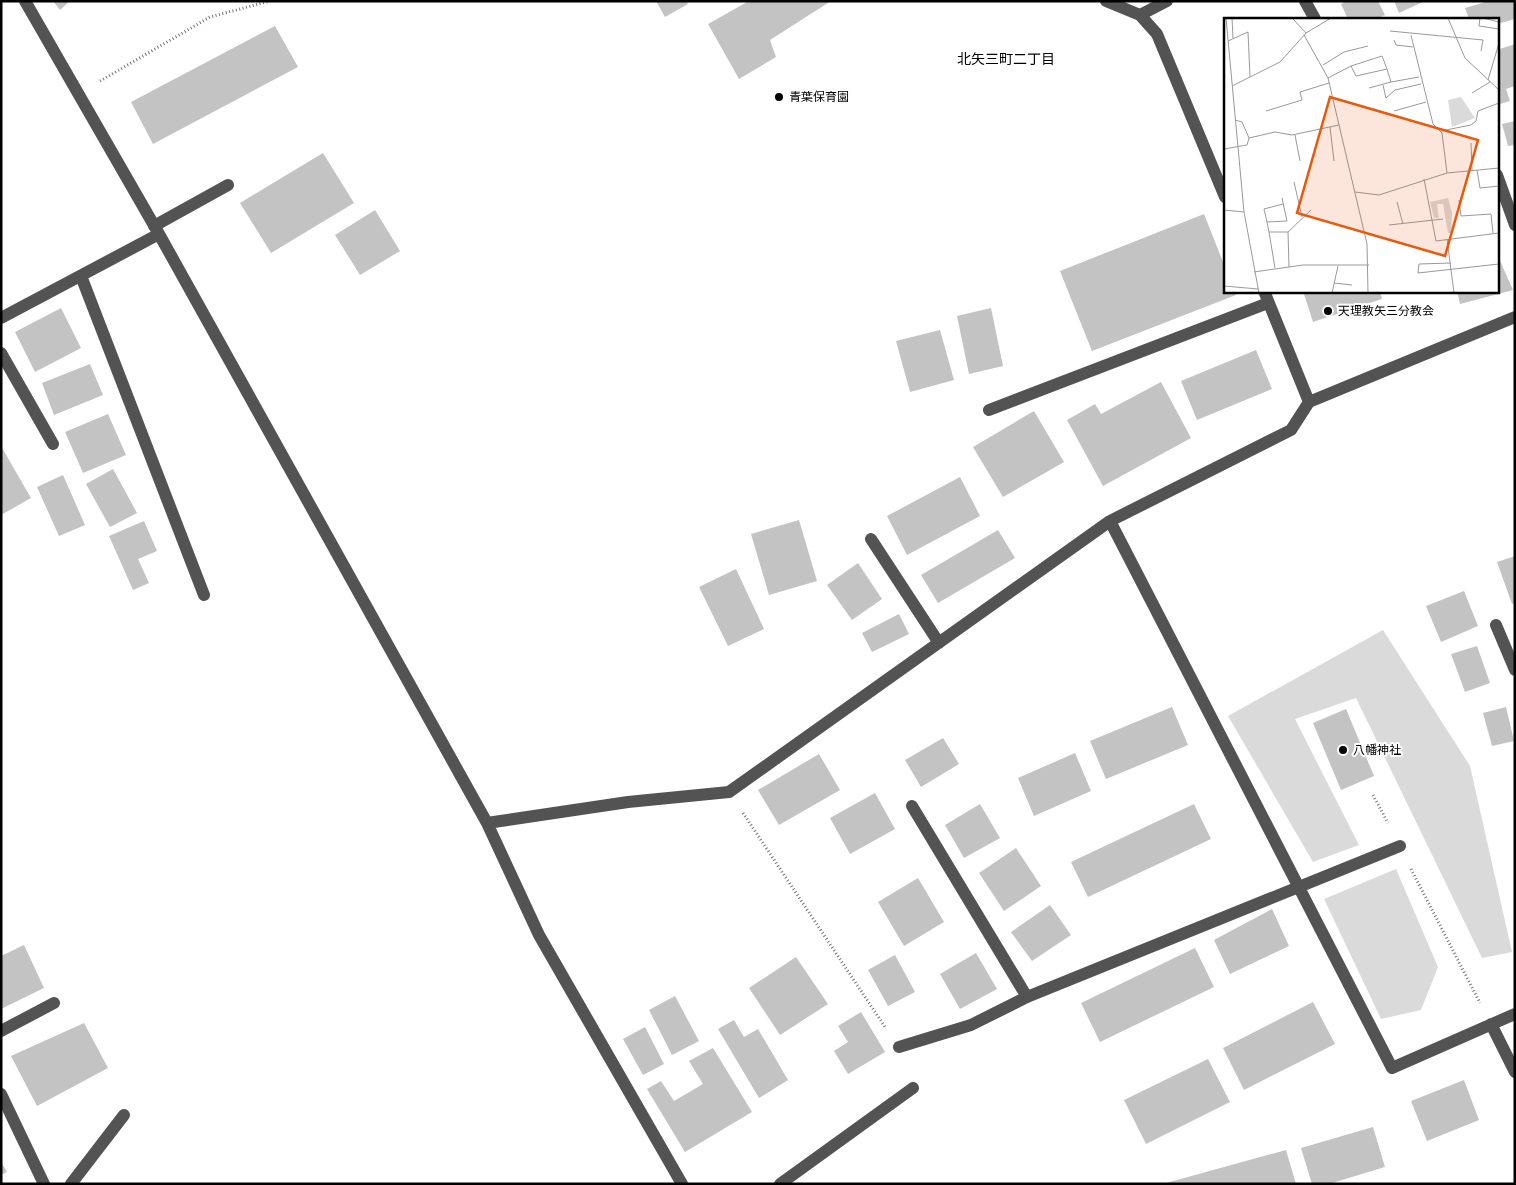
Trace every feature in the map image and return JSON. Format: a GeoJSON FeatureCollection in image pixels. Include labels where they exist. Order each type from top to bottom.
{"type":"FeatureCollection","features":[{"type":"Feature","properties":{"kind":"street"},"geometry":{"type":"LineString","coordinates":[[25,1],[156,230],[487,823],[539,935],[682,1184]]}},
{"type":"Feature","properties":{"kind":"street"},"geometry":{"type":"LineString","coordinates":[[1106,1],[1140,15],[1157,34],[1224,195]]}},
{"type":"Feature","properties":{"kind":"street"},"geometry":{"type":"LineString","coordinates":[[1140,15],[1167,1]]}},
{"type":"Feature","properties":{"kind":"street"},"geometry":{"type":"LineString","coordinates":[[1306,1],[1314,18]]}},
{"type":"Feature","properties":{"kind":"street"},"geometry":{"type":"LineString","coordinates":[[1498,179],[1515,225]]}},
{"type":"Feature","properties":{"kind":"street"},"geometry":{"type":"LineString","coordinates":[[1,318],[81,276],[228,185]]}},
{"type":"Feature","properties":{"kind":"street"},"geometry":{"type":"LineString","coordinates":[[81,276],[204,595]]}},
{"type":"Feature","properties":{"kind":"street"},"geometry":{"type":"LineString","coordinates":[[989,410],[1266,297],[1309,402]]}},
{"type":"Feature","properties":{"kind":"street"},"geometry":{"type":"LineString","coordinates":[[487,823],[628,802],[729,792],[1110,521],[1291,430],[1309,402],[1515,317]]}},
{"type":"Feature","properties":{"kind":"street"},"geometry":{"type":"LineString","coordinates":[[1,352],[53,444]]}},
{"type":"Feature","properties":{"kind":"street"},"geometry":{"type":"LineString","coordinates":[[1110,521],[1392,1068],[1515,1014]]}},
{"type":"Feature","properties":{"kind":"street"},"geometry":{"type":"LineString","coordinates":[[870,539],[939,643]]}},
{"type":"Feature","properties":{"kind":"street"},"geometry":{"type":"LineString","coordinates":[[1496,625],[1515,670]]}},
{"type":"Feature","properties":{"kind":"street"},"geometry":{"type":"LineString","coordinates":[[912,806],[1027,997]]}},
{"type":"Feature","properties":{"kind":"street"},"geometry":{"type":"LineString","coordinates":[[899,1047],[971,1025],[1027,997],[1400,846]]}},
{"type":"Feature","properties":{"kind":"street"},"geometry":{"type":"LineString","coordinates":[[1,1031],[54,1003]]}},
{"type":"Feature","properties":{"kind":"street"},"geometry":{"type":"LineString","coordinates":[[1491,1024],[1515,1072]]}},
{"type":"Feature","properties":{"kind":"street"},"geometry":{"type":"LineString","coordinates":[[780,1184],[913,1088]]}},
{"type":"Feature","properties":{"kind":"street"},"geometry":{"type":"LineString","coordinates":[[1,1094],[44,1184]]}},
{"type":"Feature","properties":{"kind":"street"},"geometry":{"type":"LineString","coordinates":[[71,1184],[124,1115]]}},
{"type":"Feature","properties":{"kind":"path"},"geometry":{"type":"LineString","coordinates":[[78,94],[210,16],[270,1]]}},
{"type":"Feature","properties":{"kind":"path"},"geometry":{"type":"LineString","coordinates":[[729,792],[899,1047]]}},
{"type":"Feature","properties":{"kind":"path"},"geometry":{"type":"LineString","coordinates":[[1374,795],[1491,1024]]}},
{"type":"Feature","properties":{"kind":"shaded area"},"geometry":{"type":"Polygon","coordinates":[[[1383,630],[1470,766],[1512,952],[1482,958],[1356,698],[1295,719],[1359,845],[1313,862],[1228,716],[1383,630]]]}},
{"type":"Feature","properties":{"kind":"shaded area"},"geometry":{"type":"Polygon","coordinates":[[[1396,869],[1438,967],[1421,1010],[1381,1019],[1324,899],[1396,869]]]}},
{"type":"Feature","properties":{"kind":"building"},"geometry":{"type":"Polygon","coordinates":[[[53,1],[70,1],[60,10],[53,1]]]}},
{"type":"Feature","properties":{"kind":"building"},"geometry":{"type":"Polygon","coordinates":[[[656,1],[686,1],[688,4],[665,17],[656,1]]]}},
{"type":"Feature","properties":{"kind":"building"},"geometry":{"type":"Polygon","coordinates":[[[749,1],[831,1],[770,40],[776,57],[739,79],[708,24],[749,1]]]}},
{"type":"Feature","properties":{"kind":"building"},"geometry":{"type":"Polygon","coordinates":[[[1346,1],[1378,1],[1385,15],[1378,18],[1348,18],[1341,4],[1346,1]]]}},
{"type":"Feature","properties":{"kind":"building"},"geometry":{"type":"Polygon","coordinates":[[[1394,1],[1425,1],[1399,13],[1394,1]]]}},
{"type":"Feature","properties":{"kind":"building"},"geometry":{"type":"Polygon","coordinates":[[[1489,1],[1515,1],[1515,19],[1498,24],[1498,18],[1469,18],[1465,8],[1489,1]]]}},
{"type":"Feature","properties":{"kind":"building"},"geometry":{"type":"Polygon","coordinates":[[[275,26],[298,67],[153,144],[131,102],[275,26]]]}},
{"type":"Feature","properties":{"kind":"building"},"geometry":{"type":"Polygon","coordinates":[[[1515,44],[1515,86],[1506,89],[1510,101],[1498,105],[1498,50],[1515,44]]]}},
{"type":"Feature","properties":{"kind":"building"},"geometry":{"type":"Polygon","coordinates":[[[1515,121],[1515,145],[1508,146],[1502,124],[1515,121]]]}},
{"type":"Feature","properties":{"kind":"building"},"geometry":{"type":"Polygon","coordinates":[[[323,153],[354,203],[271,253],[240,203],[323,153]]]}},
{"type":"Feature","properties":{"kind":"building"},"geometry":{"type":"Polygon","coordinates":[[[375,210],[400,251],[360,275],[335,235],[375,210]]]}},
{"type":"Feature","properties":{"kind":"building"},"geometry":{"type":"Polygon","coordinates":[[[1204,214],[1224,264],[1224,292],[1234,292],[1236,295],[1092,351],[1060,271],[1204,214]]]}},
{"type":"Feature","properties":{"kind":"building"},"geometry":{"type":"Polygon","coordinates":[[[1498,256],[1513,290],[1460,304],[1457,292],[1498,292],[1498,256]]]}},
{"type":"Feature","properties":{"kind":"building","name":"天理教矢三分教会"},"geometry":{"type":"Polygon","coordinates":[[[1303,292],[1380,292],[1382,299],[1313,322],[1303,292]]]}},
{"type":"Feature","properties":{"kind":"building"},"geometry":{"type":"Polygon","coordinates":[[[61,308],[81,348],[35,372],[15,332],[61,308]]]}},
{"type":"Feature","properties":{"kind":"building"},"geometry":{"type":"Polygon","coordinates":[[[991,308],[1003,366],[969,374],[957,316],[991,308]]]}},
{"type":"Feature","properties":{"kind":"building"},"geometry":{"type":"Polygon","coordinates":[[[940,330],[954,380],[910,392],[896,341],[940,330]]]}},
{"type":"Feature","properties":{"kind":"building"},"geometry":{"type":"Polygon","coordinates":[[[1256,350],[1272,389],[1197,420],[1181,381],[1256,350]]]}},
{"type":"Feature","properties":{"kind":"building"},"geometry":{"type":"Polygon","coordinates":[[[90,364],[103,395],[54,415],[42,383],[90,364]]]}},
{"type":"Feature","properties":{"kind":"building"},"geometry":{"type":"Polygon","coordinates":[[[1161,382],[1191,438],[1103,486],[1067,420],[1095,404],[1101,414],[1161,382]]]}},
{"type":"Feature","properties":{"kind":"building"},"geometry":{"type":"Polygon","coordinates":[[[1034,411],[1064,462],[1003,497],[973,447],[1034,411]]]}},
{"type":"Feature","properties":{"kind":"building"},"geometry":{"type":"Polygon","coordinates":[[[108,414],[126,455],[83,473],[65,432],[108,414]]]}},
{"type":"Feature","properties":{"kind":"building"},"geometry":{"type":"Polygon","coordinates":[[[1,446],[31,498],[1,515],[1,446]]]}},
{"type":"Feature","properties":{"kind":"building"},"geometry":{"type":"Polygon","coordinates":[[[113,469],[137,513],[110,527],[86,484],[113,469]]]}},
{"type":"Feature","properties":{"kind":"building"},"geometry":{"type":"Polygon","coordinates":[[[63,475],[85,525],[59,536],[37,487],[63,475]]]}},
{"type":"Feature","properties":{"kind":"building"},"geometry":{"type":"Polygon","coordinates":[[[960,477],[980,516],[907,555],[887,516],[960,477]]]}},
{"type":"Feature","properties":{"kind":"building"},"geometry":{"type":"Polygon","coordinates":[[[799,520],[817,581],[769,595],[751,534],[799,520]]]}},
{"type":"Feature","properties":{"kind":"building"},"geometry":{"type":"Polygon","coordinates":[[[144,521],[157,551],[138,559],[149,583],[133,590],[109,536],[144,521]]]}},
{"type":"Feature","properties":{"kind":"building"},"geometry":{"type":"Polygon","coordinates":[[[998,530],[1015,558],[938,603],[921,575],[998,530]]]}},
{"type":"Feature","properties":{"kind":"building"},"geometry":{"type":"Polygon","coordinates":[[[1515,556],[1515,603],[1512,604],[1497,562],[1515,556]]]}},
{"type":"Feature","properties":{"kind":"building"},"geometry":{"type":"Polygon","coordinates":[[[858,563],[882,599],[852,620],[827,585],[858,563]]]}},
{"type":"Feature","properties":{"kind":"building"},"geometry":{"type":"Polygon","coordinates":[[[736,569],[764,629],[728,646],[699,587],[736,569]]]}},
{"type":"Feature","properties":{"kind":"building"},"geometry":{"type":"Polygon","coordinates":[[[1464,591],[1478,626],[1441,642],[1426,606],[1464,591]]]}},
{"type":"Feature","properties":{"kind":"building"},"geometry":{"type":"Polygon","coordinates":[[[899,614],[909,634],[872,652],[862,633],[899,614]]]}},
{"type":"Feature","properties":{"kind":"building"},"geometry":{"type":"Polygon","coordinates":[[[1477,646],[1490,683],[1465,692],[1451,654],[1477,646]]]}},
{"type":"Feature","properties":{"kind":"building"},"geometry":{"type":"Polygon","coordinates":[[[1172,707],[1188,745],[1106,779],[1090,741],[1172,707]]]}},
{"type":"Feature","properties":{"kind":"building"},"geometry":{"type":"Polygon","coordinates":[[[1506,707],[1514,741],[1492,746],[1483,713],[1506,707]]]}},
{"type":"Feature","properties":{"kind":"building","name":"八幡神社"},"geometry":{"type":"Polygon","coordinates":[[[1346,709],[1374,776],[1341,790],[1313,723],[1346,709]]]}},
{"type":"Feature","properties":{"kind":"building"},"geometry":{"type":"Polygon","coordinates":[[[943,738],[959,764],[921,787],[905,760],[943,738]]]}},
{"type":"Feature","properties":{"kind":"building"},"geometry":{"type":"Polygon","coordinates":[[[1075,753],[1091,791],[1034,816],[1018,778],[1075,753]]]}},
{"type":"Feature","properties":{"kind":"building"},"geometry":{"type":"Polygon","coordinates":[[[819,754],[840,790],[779,825],[758,790],[819,754]]]}},
{"type":"Feature","properties":{"kind":"building"},"geometry":{"type":"Polygon","coordinates":[[[875,793],[895,829],[850,854],[830,818],[875,793]]]}},
{"type":"Feature","properties":{"kind":"building"},"geometry":{"type":"Polygon","coordinates":[[[980,804],[1000,838],[964,858],[945,825],[980,804]]]}},
{"type":"Feature","properties":{"kind":"building"},"geometry":{"type":"Polygon","coordinates":[[[1194,804],[1211,839],[1088,897],[1071,862],[1194,804]]]}},
{"type":"Feature","properties":{"kind":"building"},"geometry":{"type":"Polygon","coordinates":[[[1016,848],[1041,886],[1004,911],[979,873],[1016,848]]]}},
{"type":"Feature","properties":{"kind":"building"},"geometry":{"type":"Polygon","coordinates":[[[918,878],[944,922],[904,946],[878,902],[918,878]]]}},
{"type":"Feature","properties":{"kind":"building"},"geometry":{"type":"Polygon","coordinates":[[[1050,905],[1071,935],[1032,961],[1011,932],[1050,905]]]}},
{"type":"Feature","properties":{"kind":"building"},"geometry":{"type":"Polygon","coordinates":[[[1272,909],[1289,946],[1230,974],[1214,940],[1272,909]]]}},
{"type":"Feature","properties":{"kind":"building"},"geometry":{"type":"Polygon","coordinates":[[[24,945],[44,988],[1,1009],[1,956],[24,945]]]}},
{"type":"Feature","properties":{"kind":"building"},"geometry":{"type":"Polygon","coordinates":[[[1195,948],[1214,987],[1100,1042],[1081,1003],[1195,948]]]}},
{"type":"Feature","properties":{"kind":"building"},"geometry":{"type":"Polygon","coordinates":[[[976,953],[997,989],[960,1009],[940,974],[976,953]]]}},
{"type":"Feature","properties":{"kind":"building"},"geometry":{"type":"Polygon","coordinates":[[[895,955],[915,992],[888,1006],[868,970],[895,955]]]}},
{"type":"Feature","properties":{"kind":"building"},"geometry":{"type":"Polygon","coordinates":[[[796,957],[828,1004],[780,1035],[749,988],[796,957]]]}},
{"type":"Feature","properties":{"kind":"building"},"geometry":{"type":"Polygon","coordinates":[[[675,996],[699,1041],[672,1055],[649,1010],[675,996]]]}},
{"type":"Feature","properties":{"kind":"building"},"geometry":{"type":"Polygon","coordinates":[[[1313,1002],[1335,1044],[1244,1090],[1223,1048],[1313,1002]]]}},
{"type":"Feature","properties":{"kind":"building"},"geometry":{"type":"Polygon","coordinates":[[[861,1012],[885,1052],[848,1074],[834,1051],[848,1042],[838,1026],[861,1012]]]}},
{"type":"Feature","properties":{"kind":"building"},"geometry":{"type":"Polygon","coordinates":[[[734,1020],[744,1037],[758,1029],[788,1080],[759,1098],[718,1029],[734,1020]]]}},
{"type":"Feature","properties":{"kind":"building"},"geometry":{"type":"Polygon","coordinates":[[[84,1023],[108,1068],[37,1106],[11,1056],[84,1023]]]}},
{"type":"Feature","properties":{"kind":"building"},"geometry":{"type":"Polygon","coordinates":[[[645,1027],[664,1064],[643,1075],[623,1039],[645,1027]]]}},
{"type":"Feature","properties":{"kind":"building"},"geometry":{"type":"Polygon","coordinates":[[[713,1048],[752,1112],[685,1152],[647,1089],[661,1081],[674,1101],[703,1084],[689,1061],[713,1048]]]}},
{"type":"Feature","properties":{"kind":"building"},"geometry":{"type":"Polygon","coordinates":[[[1208,1059],[1230,1102],[1146,1144],[1124,1100],[1208,1059]]]}},
{"type":"Feature","properties":{"kind":"building"},"geometry":{"type":"Polygon","coordinates":[[[1464,1080],[1479,1120],[1427,1141],[1411,1101],[1464,1080]]]}},
{"type":"Feature","properties":{"kind":"building"},"geometry":{"type":"Polygon","coordinates":[[[1373,1127],[1385,1167],[1329,1184],[1312,1184],[1301,1148],[1373,1127]]]}},
{"type":"Feature","properties":{"kind":"building"},"geometry":{"type":"Polygon","coordinates":[[[1286,1150],[1296,1184],[1166,1184],[1166,1183],[1286,1150]]]}},
{"type":"Feature","properties":{"kind":"building"},"geometry":{"type":"Polygon","coordinates":[[[1,1162],[7,1172],[1,1175],[1,1162]]]}},
{"type":"Feature","properties":{"kind":"place","name":"青葉保育園"},"geometry":{"type":"Point","coordinates":[779,97]}},
{"type":"Feature","properties":{"kind":"place","name":"天理教矢三分教会"},"geometry":{"type":"Point","coordinates":[1328,311]}},
{"type":"Feature","properties":{"kind":"place","name":"八幡神社"},"geometry":{"type":"Point","coordinates":[1343,750]}},
{"type":"Feature","properties":{"kind":"district","name":"北矢三町二丁目"},"geometry":{"type":"Point","coordinates":[1006,59]}}]}
